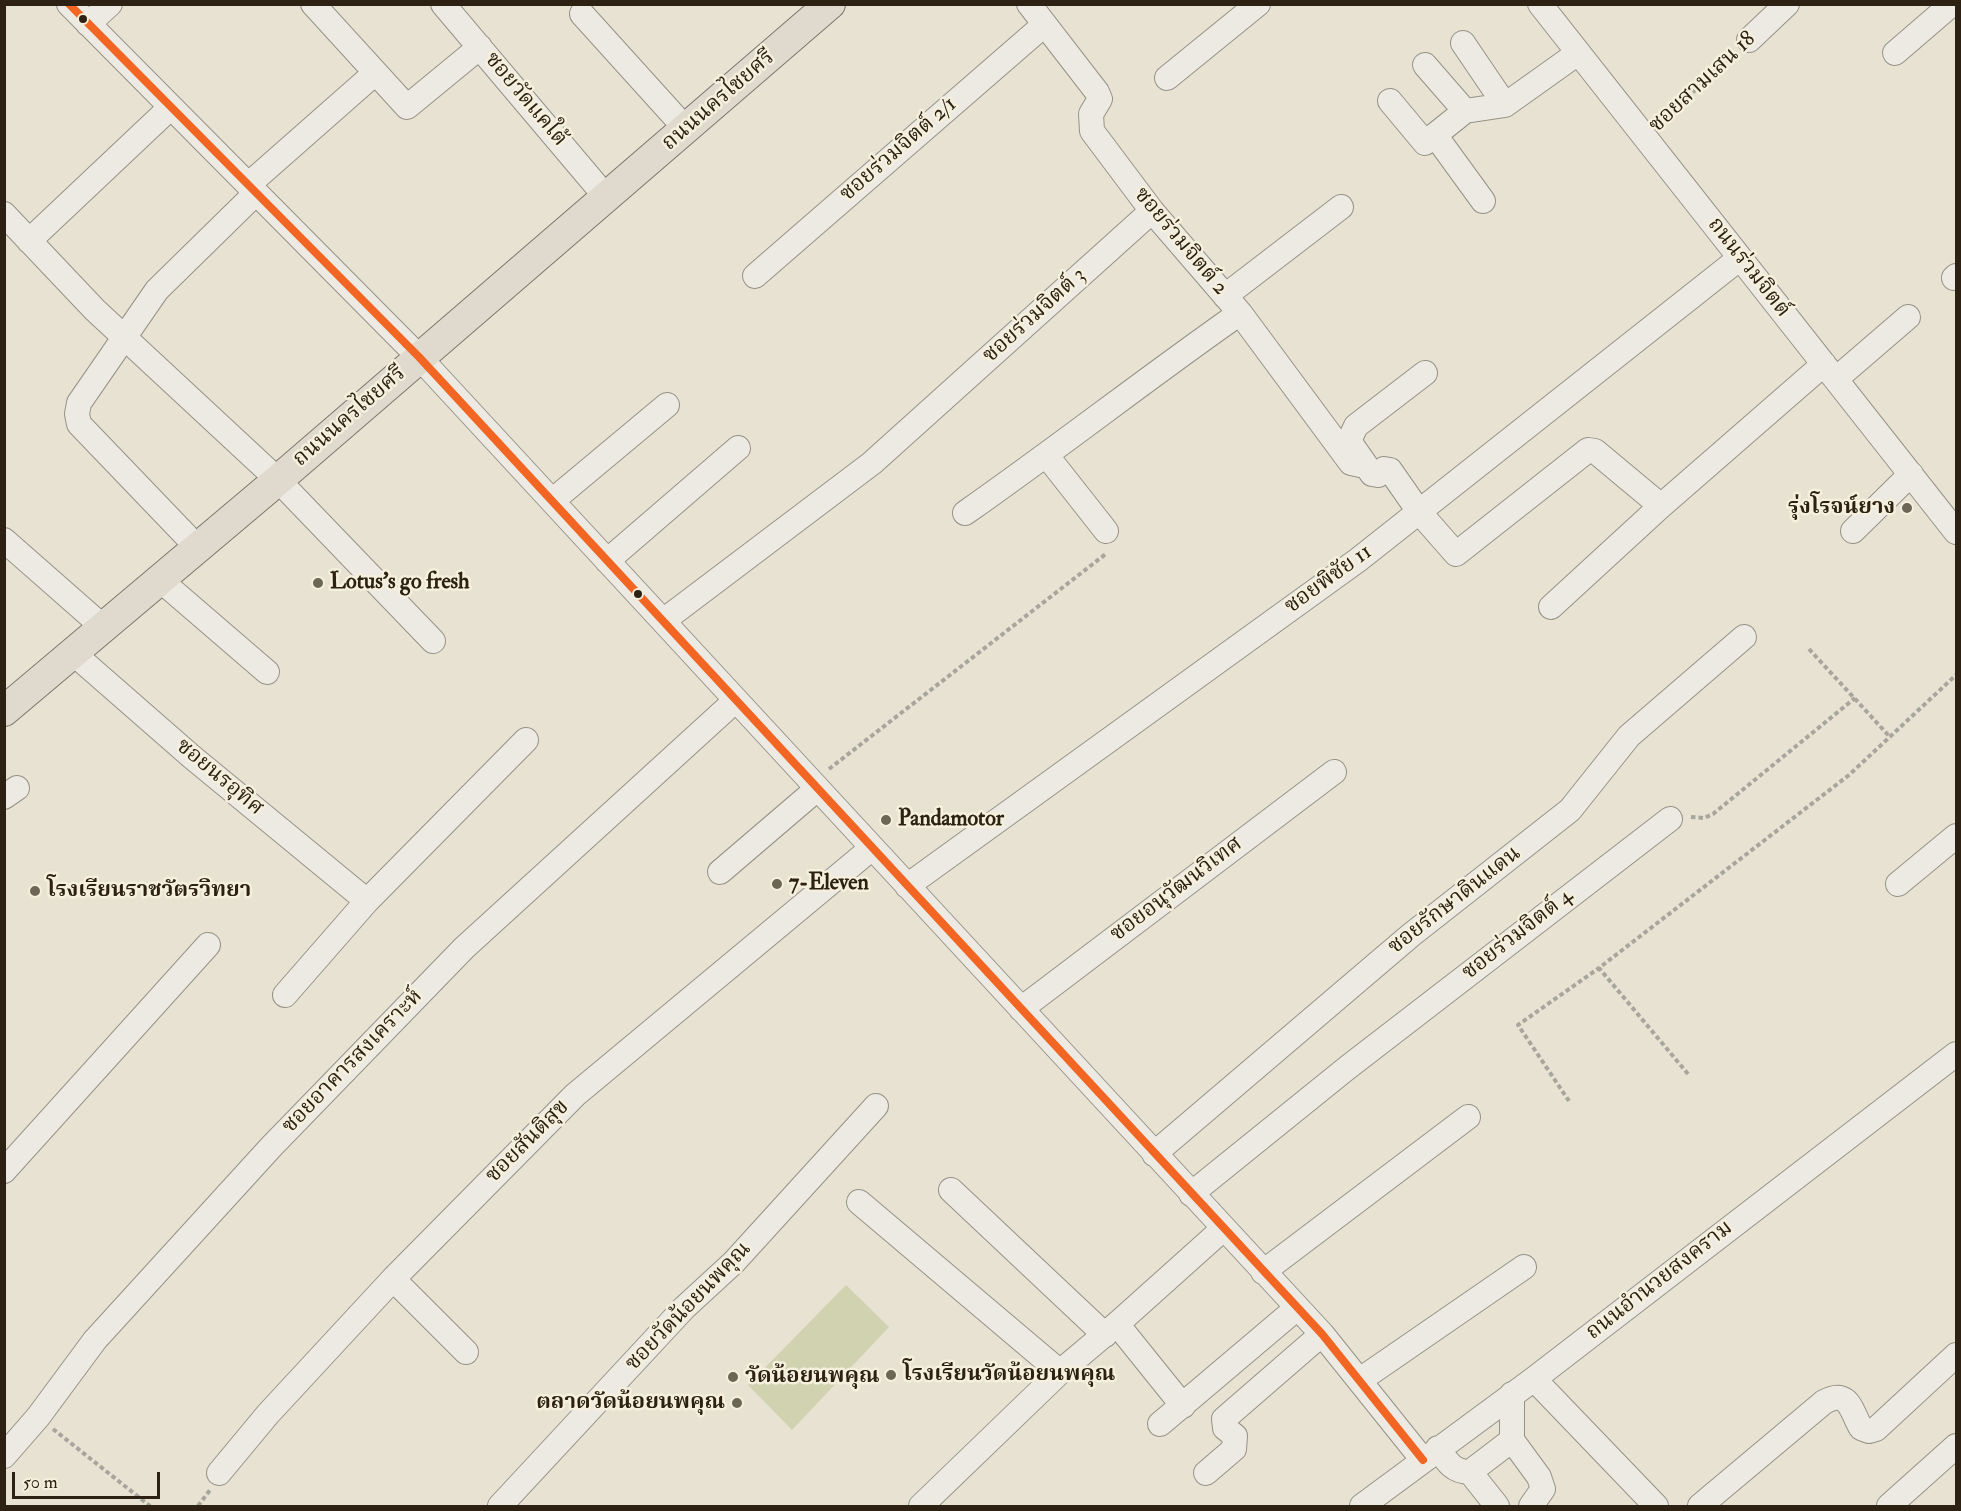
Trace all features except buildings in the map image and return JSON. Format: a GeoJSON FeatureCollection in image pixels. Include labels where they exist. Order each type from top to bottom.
{"type":"FeatureCollection","features":[{"type":"Feature","properties":{"kind":"main road","name":"ถนนนครไชยศรี"},"geometry":{"type":"LineString","coordinates":[[4,711],[278,480],[831,4]]}},
{"type":"Feature","properties":{"kind":"street"},"geometry":{"type":"LineString","coordinates":[[69,4],[419,357],[1222,1229],[1322,1334],[1360,1380],[1431,1454],[1461,1472],[1470,1472],[1512,1440]]}},
{"type":"Feature","properties":{"kind":"street"},"geometry":{"type":"LineString","coordinates":[[88,24],[110,4]]}},
{"type":"Feature","properties":{"kind":"street"},"geometry":{"type":"LineString","coordinates":[[313,4],[404,106],[410,107],[480,47]]}},
{"type":"Feature","properties":{"kind":"street","name":"ซอยวัดแคใต้"},"geometry":{"type":"LineString","coordinates":[[443,4],[606,197]]}},
{"type":"Feature","properties":{"kind":"street","name":"ซอยร่วมจิตต์ 2"},"geometry":{"type":"LineString","coordinates":[[1029,4],[1097,92],[1100,99],[1089,122],[1092,131],[1152,211],[1232,304],[1351,463],[1365,466]]}},
{"type":"Feature","properties":{"kind":"street"},"geometry":{"type":"LineString","coordinates":[[1167,78],[1258,4]]}},
{"type":"Feature","properties":{"kind":"street","name":"ถนนร่วมจิตต์"},"geometry":{"type":"LineString","coordinates":[[1540,4],[1956,532]]}},
{"type":"Feature","properties":{"kind":"street","name":"ซอยสามเสน 18"},"geometry":{"type":"LineString","coordinates":[[1749,40],[1787,4]]}},
{"type":"Feature","properties":{"kind":"street"},"geometry":{"type":"LineString","coordinates":[[1895,53],[1952,4]]}},
{"type":"Feature","properties":{"kind":"street"},"geometry":{"type":"LineString","coordinates":[[582,14],[686,129]]}},
{"type":"Feature","properties":{"kind":"street","name":"ซอยร่วมจิตต์ 2/1"},"geometry":{"type":"LineString","coordinates":[[755,276],[1044,25]]}},
{"type":"Feature","properties":{"kind":"street"},"geometry":{"type":"LineString","coordinates":[[1463,43],[1505,105]]}},
{"type":"Feature","properties":{"kind":"street"},"geometry":{"type":"LineString","coordinates":[[1390,101],[1425,143],[1465,111],[1505,105],[1578,53]]}},
{"type":"Feature","properties":{"kind":"street"},"geometry":{"type":"LineString","coordinates":[[1425,65],[1465,111]]}},
{"type":"Feature","properties":{"kind":"street"},"geometry":{"type":"LineString","coordinates":[[197,547],[79,424],[77,414],[80,403],[123,336],[157,290],[252,189],[375,74]]}},
{"type":"Feature","properties":{"kind":"street"},"geometry":{"type":"LineString","coordinates":[[29,240],[171,107]]}},
{"type":"Feature","properties":{"kind":"street"},"geometry":{"type":"LineString","coordinates":[[1435,135],[1483,201]]}},
{"type":"Feature","properties":{"kind":"street"},"geometry":{"type":"LineString","coordinates":[[965,513],[1047,456],[1141,382],[1341,207]]}},
{"type":"Feature","properties":{"kind":"street","name":"ซอยร่วมจิตต์ 3"},"geometry":{"type":"LineString","coordinates":[[663,621],[872,463],[1152,211]]}},
{"type":"Feature","properties":{"kind":"street"},"geometry":{"type":"LineString","coordinates":[[4,214],[123,336],[278,480],[433,641]]}},
{"type":"Feature","properties":{"kind":"street","name":"ซอยพิชัย 11"},"geometry":{"type":"LineString","coordinates":[[907,886],[1419,513],[1740,258]]}},
{"type":"Feature","properties":{"kind":"street"},"geometry":{"type":"LineString","coordinates":[[1551,607],[1661,506],[1830,372],[1908,317]]}},
{"type":"Feature","properties":{"kind":"street"},"geometry":{"type":"LineString","coordinates":[[1425,373],[1351,433],[1349,441],[1365,466],[1374,475],[1384,469],[1390,470],[1419,513],[1456,554],[1588,450],[1595,451],[1661,506]]}},
{"type":"Feature","properties":{"kind":"street"},"geometry":{"type":"LineString","coordinates":[[552,501],[667,405]]}},
{"type":"Feature","properties":{"kind":"street"},"geometry":{"type":"LineString","coordinates":[[607,561],[738,447]]}},
{"type":"Feature","properties":{"kind":"street"},"geometry":{"type":"LineString","coordinates":[[1047,456],[1108,541]]}},
{"type":"Feature","properties":{"kind":"street"},"geometry":{"type":"LineString","coordinates":[[1853,531],[1911,474]]}},
{"type":"Feature","properties":{"kind":"street"},"geometry":{"type":"LineString","coordinates":[[4,540],[103,627]]}},
{"type":"Feature","properties":{"kind":"street"},"geometry":{"type":"LineString","coordinates":[[159,579],[267,672]]}},
{"type":"Feature","properties":{"kind":"street","name":"ซอยรักษาดินแดน"},"geometry":{"type":"LineString","coordinates":[[1154,1154],[1411,935],[1570,810],[1629,736],[1744,637]]}},
{"type":"Feature","properties":{"kind":"street","name":"ซอยนรอุทิศ"},"geometry":{"type":"LineString","coordinates":[[73,653],[192,757],[367,901]]}},
{"type":"Feature","properties":{"kind":"street","name":"ซอยอาคารสงเคราะห์"},"geometry":{"type":"LineString","coordinates":[[4,1456],[38,1417],[95,1340],[271,1147],[464,948],[735,700]]}},
{"type":"Feature","properties":{"kind":"street"},"geometry":{"type":"LineString","coordinates":[[285,995],[367,901],[526,740]]}},
{"type":"Feature","properties":{"kind":"street","name":"ซอยอนุวัฒนวิเทศ"},"geometry":{"type":"LineString","coordinates":[[1021,1009],[1334,772]]}},
{"type":"Feature","properties":{"kind":"street"},"geometry":{"type":"LineString","coordinates":[[720,872],[814,785]]}},
{"type":"Feature","properties":{"kind":"street","name":"ซอยร่วมจิตต์ 4"},"geometry":{"type":"LineString","coordinates":[[1191,1194],[1347,1068],[1670,819]]}},
{"type":"Feature","properties":{"kind":"street"},"geometry":{"type":"LineString","coordinates":[[1898,884],[1956,836]]}},
{"type":"Feature","properties":{"kind":"street","name":"ซอยสันติสุข"},"geometry":{"type":"LineString","coordinates":[[219,1473],[268,1414],[393,1279],[575,1095],[872,848]]}},
{"type":"Feature","properties":{"kind":"street"},"geometry":{"type":"LineString","coordinates":[[4,1171],[207,945]]}},
{"type":"Feature","properties":{"kind":"street","name":"ถนนอำนวยสงคราม"},"geometry":{"type":"LineString","coordinates":[[1362,1506],[1534,1378],[1956,1054]]}},
{"type":"Feature","properties":{"kind":"street","name":"ซอยวัดน้อยนพคุณ"},"geometry":{"type":"LineString","coordinates":[[500,1506],[684,1308],[734,1262],[876,1106]]}},
{"type":"Feature","properties":{"kind":"street"},"geometry":{"type":"LineString","coordinates":[[1263,1272],[1468,1118]]}},
{"type":"Feature","properties":{"kind":"street"},"geometry":{"type":"LineString","coordinates":[[951,1190],[1111,1330],[1183,1406]]}},
{"type":"Feature","properties":{"kind":"street"},"geometry":{"type":"LineString","coordinates":[[859,1202],[1060,1372]]}},
{"type":"Feature","properties":{"kind":"street"},"geometry":{"type":"LineString","coordinates":[[921,1506],[1060,1372],[1111,1330],[1222,1229]]}},
{"type":"Feature","properties":{"kind":"street"},"geometry":{"type":"LineString","coordinates":[[1360,1380],[1524,1267]]}},
{"type":"Feature","properties":{"kind":"street"},"geometry":{"type":"LineString","coordinates":[[393,1279],[466,1352]]}},
{"type":"Feature","properties":{"kind":"street"},"geometry":{"type":"LineString","coordinates":[[1160,1424],[1297,1308]]}},
{"type":"Feature","properties":{"kind":"street"},"geometry":{"type":"LineString","coordinates":[[1206,1473],[1234,1449],[1235,1436],[1226,1428],[1224,1419],[1322,1334]]}},
{"type":"Feature","properties":{"kind":"street"},"geometry":{"type":"LineString","coordinates":[[1700,1506],[1824,1402],[1834,1397],[1842,1398],[1849,1404],[1862,1428],[1869,1431],[1876,1428],[1956,1355]]}},
{"type":"Feature","properties":{"kind":"street"},"geometry":{"type":"LineString","coordinates":[[1534,1378],[1656,1506]]}},
{"type":"Feature","properties":{"kind":"street"},"geometry":{"type":"LineString","coordinates":[[1512,1394],[1512,1440],[1539,1477],[1543,1489],[1531,1506]]}},
{"type":"Feature","properties":{"kind":"street"},"geometry":{"type":"LineString","coordinates":[[1889,1506],[1956,1446]]}},
{"type":"Feature","properties":{"kind":"street"},"geometry":{"type":"LineString","coordinates":[[1470,1472],[1497,1506]]}},
{"type":"Feature","properties":{"kind":"path","name":"ซอยสามเสน 18"},"geometry":{"type":"LineString","coordinates":[[1645,137],[1749,40]]}},
{"type":"Feature","properties":{"kind":"path"},"geometry":{"type":"LineString","coordinates":[[814,785],[1108,541]]}},
{"type":"Feature","properties":{"kind":"path"},"geometry":{"type":"LineString","coordinates":[[1809,649],[1890,737]]}},
{"type":"Feature","properties":{"kind":"path"},"geometry":{"type":"LineString","coordinates":[[1569,1101],[1518,1025],[1599,968],[1849,775],[1956,675]]}},
{"type":"Feature","properties":{"kind":"path"},"geometry":{"type":"LineString","coordinates":[[1670,819],[1704,818],[1713,813],[1855,698]]}},
{"type":"Feature","properties":{"kind":"path"},"geometry":{"type":"LineString","coordinates":[[1599,968],[1688,1074]]}},
{"type":"Feature","properties":{"kind":"path"},"geometry":{"type":"LineString","coordinates":[[38,1417],[150,1506]]}},
{"type":"Feature","properties":{"kind":"green space"},"geometry":{"type":"Polygon","coordinates":[[[846,1285],[889,1327],[792,1430],[748,1385],[846,1285]]]}},
{"type":"Feature","properties":{"kind":"transit line"},"geometry":{"type":"LineString","coordinates":[[69,4],[419,357],[1322,1334],[1423,1460]]}},
{"type":"Feature","properties":{"kind":"place","name":"รุ่งโรจน์ยาง"},"geometry":{"type":"Point","coordinates":[1907,508]}},
{"type":"Feature","properties":{"kind":"place","name":"Lotus's go fresh"},"geometry":{"type":"Point","coordinates":[318,583]}},
{"type":"Feature","properties":{"kind":"place","name":"Pandamotor"},"geometry":{"type":"Point","coordinates":[886,820]}},
{"type":"Feature","properties":{"kind":"place","name":"7-Eleven"},"geometry":{"type":"Point","coordinates":[777,884]}},
{"type":"Feature","properties":{"kind":"place","name":"โรงเรียนราชวัตรวิทยา"},"geometry":{"type":"Point","coordinates":[35,891]}},
{"type":"Feature","properties":{"kind":"place","name":"โรงเรียนวัดน้อยนพคุณ"},"geometry":{"type":"Point","coordinates":[891,1375]}},
{"type":"Feature","properties":{"kind":"place","name":"วัดน้อยนพคุณ"},"geometry":{"type":"Point","coordinates":[733,1377]}},
{"type":"Feature","properties":{"kind":"place","name":"ตลาดวัดน้อยนพคุณ"},"geometry":{"type":"Point","coordinates":[737,1403]}}]}
